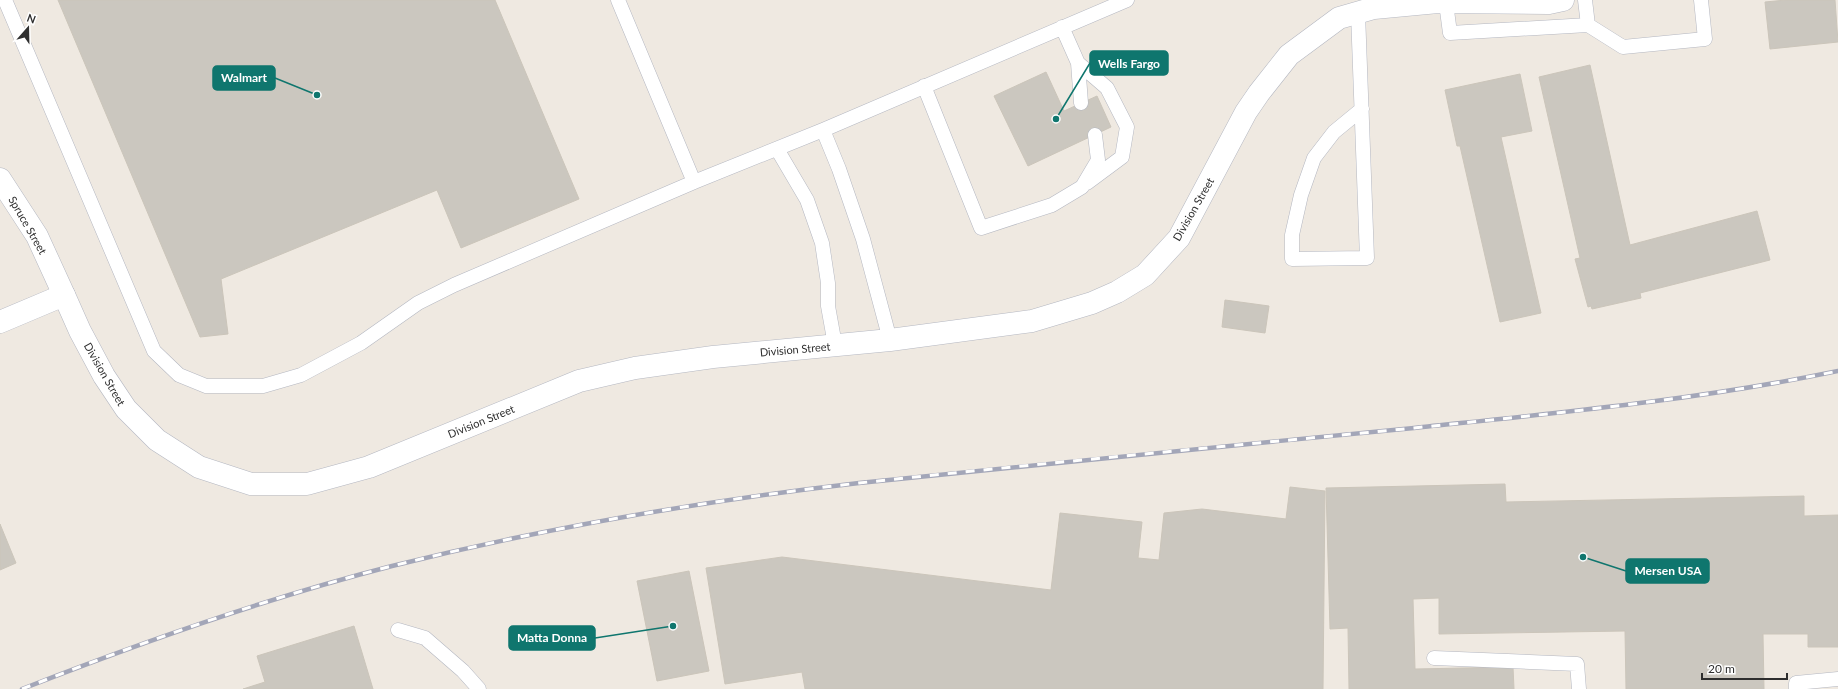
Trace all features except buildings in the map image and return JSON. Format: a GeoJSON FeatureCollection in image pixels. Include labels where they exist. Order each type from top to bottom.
{"type":"FeatureCollection","features":[{"type":"Feature","properties":{"kind":"street","name":"Division Street"},"geometry":{"type":"LineString","coordinates":[[64,295],[80,331],[104,376],[126,409],[157,440],[199,466],[251,484],[308,484],[369,467],[579,381],[635,368],[712,357],[890,340],[1047,318],[1092,303],[1117,292],[1144,275],[1179,238],[1246,112],[1259,92],[1289,55],[1339,18],[1374,8],[1446,3],[1550,3],[1563,0]]}},
{"type":"Feature","properties":{"kind":"street","name":"Spruce Street"},"geometry":{"type":"LineString","coordinates":[[0,179],[37,236],[64,295]]}},
{"type":"Feature","properties":{"kind":"street"},"geometry":{"type":"LineString","coordinates":[[0,322],[64,295]]}},
{"type":"Feature","properties":{"kind":"lane"},"geometry":{"type":"LineString","coordinates":[[5,0],[154,351],[179,375],[206,386],[237,387],[263,386],[301,375],[361,343],[418,303],[454,285],[694,182],[823,130],[1062,27],[1108,4],[1127,0]]}},
{"type":"Feature","properties":{"kind":"lane"},"geometry":{"type":"LineString","coordinates":[[618,0],[694,182]]}},
{"type":"Feature","properties":{"kind":"lane"},"geometry":{"type":"LineString","coordinates":[[1585,0],[1588,25]]}},
{"type":"Feature","properties":{"kind":"lane"},"geometry":{"type":"LineString","coordinates":[[1446,3],[1450,33],[1588,25],[1623,47],[1705,40],[1701,0]]}},
{"type":"Feature","properties":{"kind":"lane"},"geometry":{"type":"LineString","coordinates":[[1358,13],[1362,109],[1368,258],[1292,258],[1292,235],[1301,195],[1314,158],[1334,132],[1362,109]]}},
{"type":"Feature","properties":{"kind":"lane"},"geometry":{"type":"LineString","coordinates":[[1062,27],[1078,63],[1081,103]]}},
{"type":"Feature","properties":{"kind":"lane"},"geometry":{"type":"LineString","coordinates":[[924,86],[981,228],[1052,205],[1082,187],[1122,157],[1127,127],[1107,88],[1078,63]]}},
{"type":"Feature","properties":{"kind":"lane"},"geometry":{"type":"LineString","coordinates":[[823,130],[839,169],[863,239],[890,340]]}},
{"type":"Feature","properties":{"kind":"lane"},"geometry":{"type":"LineString","coordinates":[[1082,187],[1098,160],[1095,135]]}},
{"type":"Feature","properties":{"kind":"lane"},"geometry":{"type":"LineString","coordinates":[[777,149],[807,200],[822,243],[828,283],[828,306],[835,345]]}},
{"type":"Feature","properties":{"kind":"lane"},"geometry":{"type":"LineString","coordinates":[[398,630],[425,638],[463,671],[479,689]]}},
{"type":"Feature","properties":{"kind":"lane"},"geometry":{"type":"LineString","coordinates":[[1434,658],[1576,664],[1579,689]]}},
{"type":"Feature","properties":{"kind":"lane"},"geometry":{"type":"LineString","coordinates":[[1796,689],[1796,683],[1838,679]]}},
{"type":"Feature","properties":{"kind":"railway"},"geometry":{"type":"LineString","coordinates":[[22,689],[113,654],[298,592],[392,566],[450,552],[624,517],[741,498],[859,483],[1414,428],[1627,405],[1733,390],[1838,371]]}},
{"type":"Feature","properties":{"kind":"place","name":"Walmart"},"geometry":{"type":"Point","coordinates":[317,95]}},
{"type":"Feature","properties":{"kind":"place","name":"Wells Fargo"},"geometry":{"type":"Point","coordinates":[1056,119]}},
{"type":"Feature","properties":{"kind":"place","name":"Mersen USA"},"geometry":{"type":"Point","coordinates":[1583,557]}},
{"type":"Feature","properties":{"kind":"place","name":"Matta Donna"},"geometry":{"type":"Point","coordinates":[673,626]}}]}
